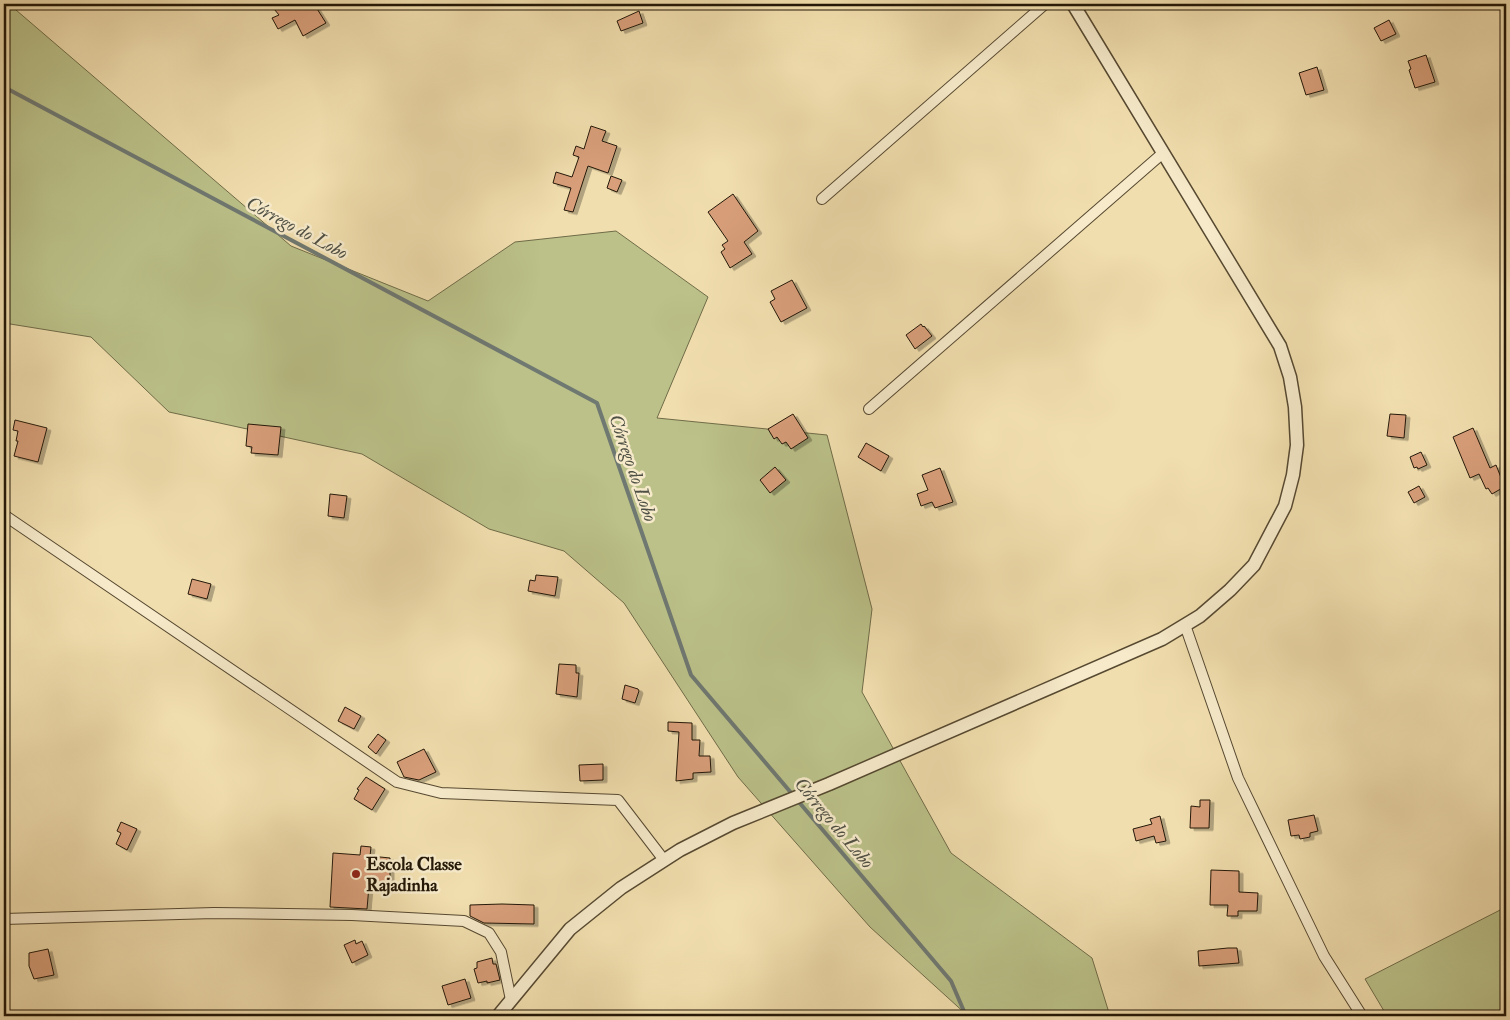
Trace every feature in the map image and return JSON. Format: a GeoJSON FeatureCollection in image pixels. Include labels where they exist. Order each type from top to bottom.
{"type":"FeatureCollection","features":[{"type":"Feature","properties":{"kind":"street"},"geometry":{"type":"LineString","coordinates":[[822,199],[1045,4]]}},
{"type":"Feature","properties":{"kind":"street"},"geometry":{"type":"LineString","coordinates":[[498,1016],[570,930],[621,888],[680,850],[733,823],[866,768],[1162,639],[1200,616],[1230,590],[1254,565],[1285,506],[1297,445],[1290,377],[1280,346],[1073,4]]}},
{"type":"Feature","properties":{"kind":"street"},"geometry":{"type":"LineString","coordinates":[[868,409],[1163,153]]}},
{"type":"Feature","properties":{"kind":"street"},"geometry":{"type":"LineString","coordinates":[[4,516],[397,782],[441,793],[618,800],[664,860]]}},
{"type":"Feature","properties":{"kind":"street"},"geometry":{"type":"LineString","coordinates":[[1185,625],[1238,778],[1324,956],[1362,1016]]}},
{"type":"Feature","properties":{"kind":"street"},"geometry":{"type":"LineString","coordinates":[[4,919],[214,913],[352,915],[464,921],[489,933],[502,952],[511,1000]]}},
{"type":"Feature","properties":{"kind":"green space"},"geometry":{"type":"Polygon","coordinates":[[[4,4],[9,4],[291,246],[428,301],[515,242],[616,231],[708,297],[657,418],[827,435],[872,609],[862,692],[951,853],[1092,958],[1110,1016],[968,1016],[870,927],[738,777],[624,603],[564,551],[489,529],[362,454],[169,412],[91,337],[4,323],[4,4]]]}},
{"type":"Feature","properties":{"kind":"green space"},"geometry":{"type":"Polygon","coordinates":[[[1506,907],[1506,1016],[1387,1016],[1365,979],[1506,907]]]}},
{"type":"Feature","properties":{"kind":"building"},"geometry":{"type":"Polygon","coordinates":[[[270,4],[314,4],[326,23],[303,36],[295,20],[278,29],[272,18],[279,15],[270,4]]]}},
{"type":"Feature","properties":{"kind":"building"},"geometry":{"type":"Polygon","coordinates":[[[639,11],[643,23],[621,31],[617,21],[639,11]]]}},
{"type":"Feature","properties":{"kind":"building"},"geometry":{"type":"Polygon","coordinates":[[[1389,20],[1396,34],[1381,41],[1374,28],[1389,20]]]}},
{"type":"Feature","properties":{"kind":"building"},"geometry":{"type":"Polygon","coordinates":[[[1426,55],[1435,82],[1415,88],[1408,61],[1426,55]]]}},
{"type":"Feature","properties":{"kind":"building"},"geometry":{"type":"Polygon","coordinates":[[[1317,67],[1324,90],[1306,95],[1299,73],[1317,67]]]}},
{"type":"Feature","properties":{"kind":"building"},"geometry":{"type":"Polygon","coordinates":[[[591,126],[606,131],[602,141],[617,146],[608,173],[588,166],[573,212],[564,210],[571,188],[553,183],[556,172],[572,177],[579,157],[573,155],[576,146],[584,149],[591,126]]]}},
{"type":"Feature","properties":{"kind":"building"},"geometry":{"type":"Polygon","coordinates":[[[611,176],[622,180],[617,192],[607,188],[611,176]]]}},
{"type":"Feature","properties":{"kind":"building"},"geometry":{"type":"Polygon","coordinates":[[[733,194],[758,231],[744,242],[752,254],[730,268],[721,252],[725,249],[722,245],[728,241],[708,212],[733,194]]]}},
{"type":"Feature","properties":{"kind":"building"},"geometry":{"type":"Polygon","coordinates":[[[792,280],[807,308],[781,322],[770,302],[775,299],[771,291],[792,280]]]}},
{"type":"Feature","properties":{"kind":"building"},"geometry":{"type":"Polygon","coordinates":[[[921,324],[932,336],[915,349],[906,335],[921,324]]]}},
{"type":"Feature","properties":{"kind":"building"},"geometry":{"type":"Polygon","coordinates":[[[793,414],[808,438],[791,449],[786,442],[782,444],[777,437],[774,439],[768,429],[793,414]]]}},
{"type":"Feature","properties":{"kind":"building"},"geometry":{"type":"Polygon","coordinates":[[[1390,414],[1406,415],[1404,438],[1387,436],[1390,414]]]}},
{"type":"Feature","properties":{"kind":"building"},"geometry":{"type":"Polygon","coordinates":[[[15,420],[47,428],[38,462],[14,456],[18,441],[16,441],[18,431],[13,430],[15,420]]]}},
{"type":"Feature","properties":{"kind":"building"},"geometry":{"type":"Polygon","coordinates":[[[248,424],[281,427],[278,455],[251,453],[252,447],[246,446],[248,424]]]}},
{"type":"Feature","properties":{"kind":"building"},"geometry":{"type":"Polygon","coordinates":[[[1473,428],[1490,468],[1496,465],[1502,480],[1500,482],[1504,487],[1492,494],[1488,488],[1486,489],[1479,474],[1470,478],[1453,437],[1473,428]]]}},
{"type":"Feature","properties":{"kind":"building"},"geometry":{"type":"Polygon","coordinates":[[[866,443],[889,456],[881,471],[858,457],[866,443]]]}},
{"type":"Feature","properties":{"kind":"building"},"geometry":{"type":"Polygon","coordinates":[[[1421,452],[1427,465],[1418,469],[1417,467],[1414,468],[1410,457],[1421,452]]]}},
{"type":"Feature","properties":{"kind":"building"},"geometry":{"type":"Polygon","coordinates":[[[775,467],[786,480],[770,493],[760,480],[775,467]]]}},
{"type":"Feature","properties":{"kind":"building"},"geometry":{"type":"Polygon","coordinates":[[[940,468],[953,502],[935,508],[932,502],[921,506],[917,494],[928,490],[922,475],[940,468]]]}},
{"type":"Feature","properties":{"kind":"building"},"geometry":{"type":"Polygon","coordinates":[[[1419,486],[1425,497],[1414,503],[1408,492],[1419,486]]]}},
{"type":"Feature","properties":{"kind":"building"},"geometry":{"type":"Polygon","coordinates":[[[330,494],[347,496],[344,518],[328,516],[330,494]]]}},
{"type":"Feature","properties":{"kind":"building"},"geometry":{"type":"Polygon","coordinates":[[[536,575],[558,577],[555,596],[528,591],[530,580],[535,581],[536,575]]]}},
{"type":"Feature","properties":{"kind":"building"},"geometry":{"type":"Polygon","coordinates":[[[192,579],[211,584],[207,599],[188,594],[192,579]]]}},
{"type":"Feature","properties":{"kind":"building"},"geometry":{"type":"Polygon","coordinates":[[[559,664],[576,665],[576,673],[579,673],[577,697],[556,694],[559,664]]]}},
{"type":"Feature","properties":{"kind":"building"},"geometry":{"type":"Polygon","coordinates":[[[625,685],[638,689],[635,703],[622,699],[625,685]]]}},
{"type":"Feature","properties":{"kind":"building"},"geometry":{"type":"Polygon","coordinates":[[[345,707],[361,716],[354,729],[338,721],[345,707]]]}},
{"type":"Feature","properties":{"kind":"building"},"geometry":{"type":"Polygon","coordinates":[[[668,722],[692,723],[692,740],[700,740],[699,756],[710,756],[711,772],[693,773],[693,779],[676,781],[679,732],[668,731],[668,722]]]}},
{"type":"Feature","properties":{"kind":"building"},"geometry":{"type":"Polygon","coordinates":[[[378,734],[386,740],[376,754],[368,747],[378,734]]]}},
{"type":"Feature","properties":{"kind":"building"},"geometry":{"type":"Polygon","coordinates":[[[424,749],[436,772],[419,780],[404,777],[397,762],[424,749]]]}},
{"type":"Feature","properties":{"kind":"building"},"geometry":{"type":"Polygon","coordinates":[[[603,764],[603,780],[580,781],[579,765],[603,764]]]}},
{"type":"Feature","properties":{"kind":"building"},"geometry":{"type":"Polygon","coordinates":[[[366,777],[385,789],[372,810],[354,799],[359,790],[357,789],[366,777]]]}},
{"type":"Feature","properties":{"kind":"building"},"geometry":{"type":"Polygon","coordinates":[[[1200,800],[1210,800],[1209,828],[1190,828],[1191,806],[1200,807],[1200,800]]]}},
{"type":"Feature","properties":{"kind":"building"},"geometry":{"type":"Polygon","coordinates":[[[1314,815],[1318,831],[1310,833],[1310,837],[1300,839],[1299,835],[1291,836],[1288,820],[1314,815]]]}},
{"type":"Feature","properties":{"kind":"building"},"geometry":{"type":"Polygon","coordinates":[[[1160,816],[1166,841],[1156,843],[1154,836],[1136,841],[1133,829],[1152,824],[1150,819],[1160,816]]]}},
{"type":"Feature","properties":{"kind":"building"},"geometry":{"type":"Polygon","coordinates":[[[121,822],[137,829],[127,850],[116,844],[121,833],[117,831],[121,822]]]}},
{"type":"Feature","properties":{"kind":"building","name":"Escola Classe Rajadinha"},"geometry":{"type":"Polygon","coordinates":[[[361,846],[371,847],[370,856],[390,858],[390,887],[369,886],[367,909],[330,907],[333,853],[360,855],[361,846]]]}},
{"type":"Feature","properties":{"kind":"building"},"geometry":{"type":"Polygon","coordinates":[[[1211,870],[1239,871],[1239,892],[1258,893],[1257,911],[1238,911],[1238,916],[1227,916],[1228,905],[1210,905],[1211,870]]]}},
{"type":"Feature","properties":{"kind":"building"},"geometry":{"type":"Polygon","coordinates":[[[470,905],[534,905],[534,924],[484,923],[470,916],[470,905]]]}},
{"type":"Feature","properties":{"kind":"building"},"geometry":{"type":"Polygon","coordinates":[[[355,940],[356,944],[362,941],[368,955],[352,963],[344,945],[355,940]]]}},
{"type":"Feature","properties":{"kind":"building"},"geometry":{"type":"Polygon","coordinates":[[[1237,948],[1239,963],[1199,966],[1198,951],[1237,948]]]}},
{"type":"Feature","properties":{"kind":"building"},"geometry":{"type":"Polygon","coordinates":[[[48,949],[54,975],[34,979],[29,966],[29,953],[48,949]]]}},
{"type":"Feature","properties":{"kind":"building"},"geometry":{"type":"Polygon","coordinates":[[[492,958],[493,964],[496,964],[500,980],[478,983],[474,969],[477,968],[477,962],[492,958]]]}},
{"type":"Feature","properties":{"kind":"building"},"geometry":{"type":"Polygon","coordinates":[[[465,979],[471,998],[448,1005],[442,986],[465,979]]]}},
{"type":"Feature","properties":{"kind":"waterway","name":"Córrego do Lobo"},"geometry":{"type":"LineString","coordinates":[[4,87],[597,403],[691,675],[951,981],[966,1016]]}},
{"type":"Feature","properties":{"kind":"place","name":"Escola Classe Rajadinha"},"geometry":{"type":"Point","coordinates":[356,874]}}]}
